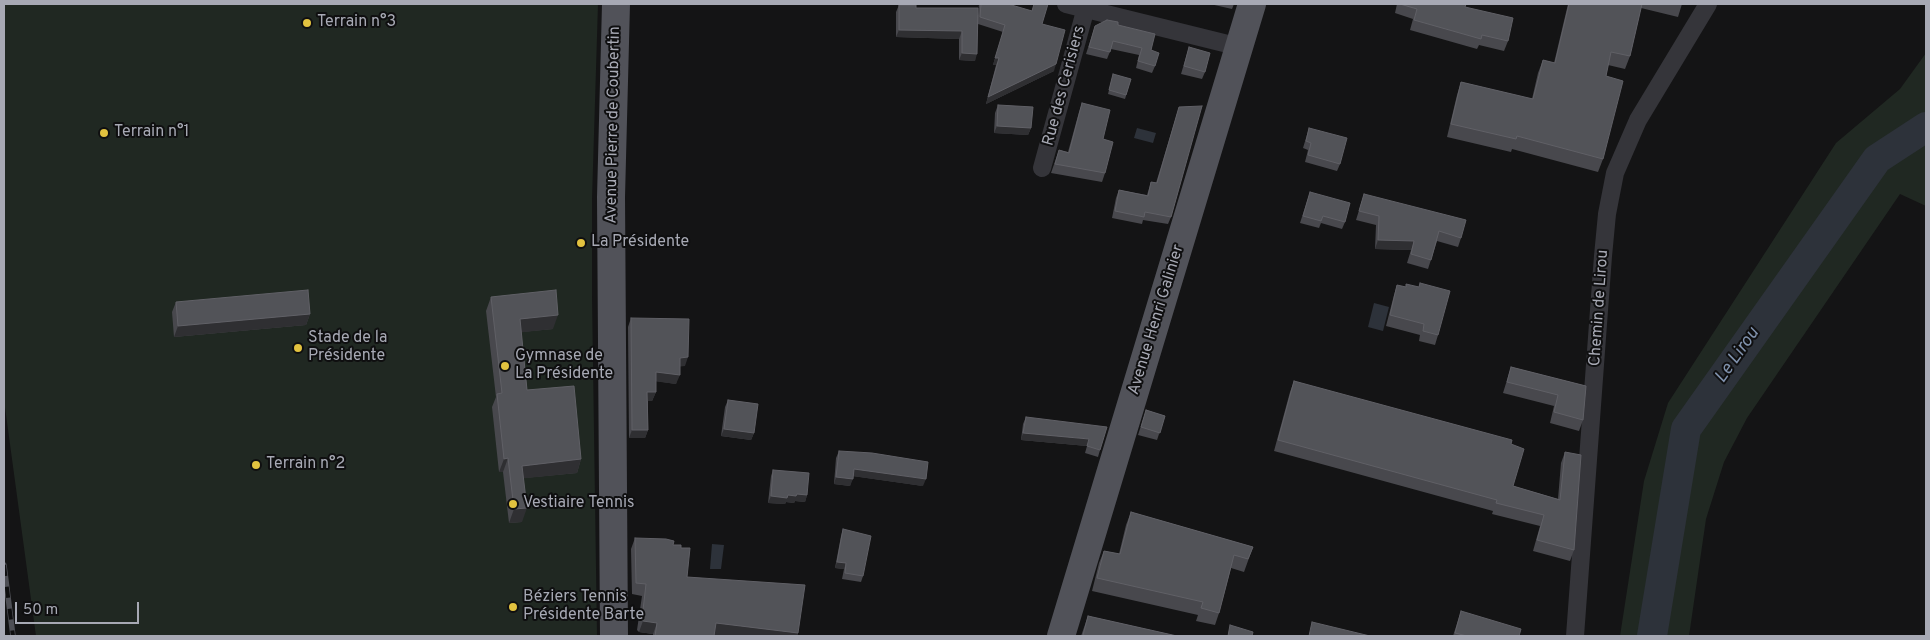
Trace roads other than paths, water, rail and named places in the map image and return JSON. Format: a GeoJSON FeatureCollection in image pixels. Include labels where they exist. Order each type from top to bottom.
{"type":"FeatureCollection","features":[{"type":"Feature","properties":{"kind":"main road","name":"Avenue Pierre de Coubertin"},"geometry":{"type":"LineString","coordinates":[[614,636],[611,197],[616,4]]}},
{"type":"Feature","properties":{"kind":"main road","name":"Avenue Henri Galinier"},"geometry":{"type":"LineString","coordinates":[[1062,636],[1252,4]]}},
{"type":"Feature","properties":{"kind":"street"},"geometry":{"type":"LineString","coordinates":[[1066,4],[1086,6],[1240,48]]}},
{"type":"Feature","properties":{"kind":"street","name":"Chemin de Lirou"},"geometry":{"type":"LineString","coordinates":[[1575,636],[1603,256],[1607,214],[1615,173],[1638,120],[1708,4]]}},
{"type":"Feature","properties":{"kind":"street","name":"Rue des Cerisiers"},"geometry":{"type":"LineString","coordinates":[[1042,168],[1086,6]]}},
{"type":"Feature","properties":{"kind":"waterway","name":"Le Lirou"},"geometry":{"type":"LineString","coordinates":[[1652,636],[1686,429],[1877,159],[1926,127]]}},
{"type":"Feature","properties":{"kind":"railway"},"geometry":{"type":"LineString","coordinates":[[4,565],[13,636]]}},
{"type":"Feature","properties":{"kind":"place","name":"Terrain n°3"},"geometry":{"type":"Point","coordinates":[307,23]}},
{"type":"Feature","properties":{"kind":"place","name":"Terrain n°1"},"geometry":{"type":"Point","coordinates":[104,133]}},
{"type":"Feature","properties":{"kind":"place","name":"La Présidente"},"geometry":{"type":"Point","coordinates":[581,243]}},
{"type":"Feature","properties":{"kind":"place","name":"Stade de la Présidente"},"geometry":{"type":"Point","coordinates":[298,348]}},
{"type":"Feature","properties":{"kind":"place","name":"Gymnase de La Présidente"},"geometry":{"type":"Point","coordinates":[505,366]}},
{"type":"Feature","properties":{"kind":"place","name":"Terrain n°2"},"geometry":{"type":"Point","coordinates":[256,465]}},
{"type":"Feature","properties":{"kind":"place","name":"Vestiaire Tennis"},"geometry":{"type":"Point","coordinates":[513,504]}},
{"type":"Feature","properties":{"kind":"place","name":"Béziers Tennis Présidente Barte"},"geometry":{"type":"Point","coordinates":[513,607]}}]}
